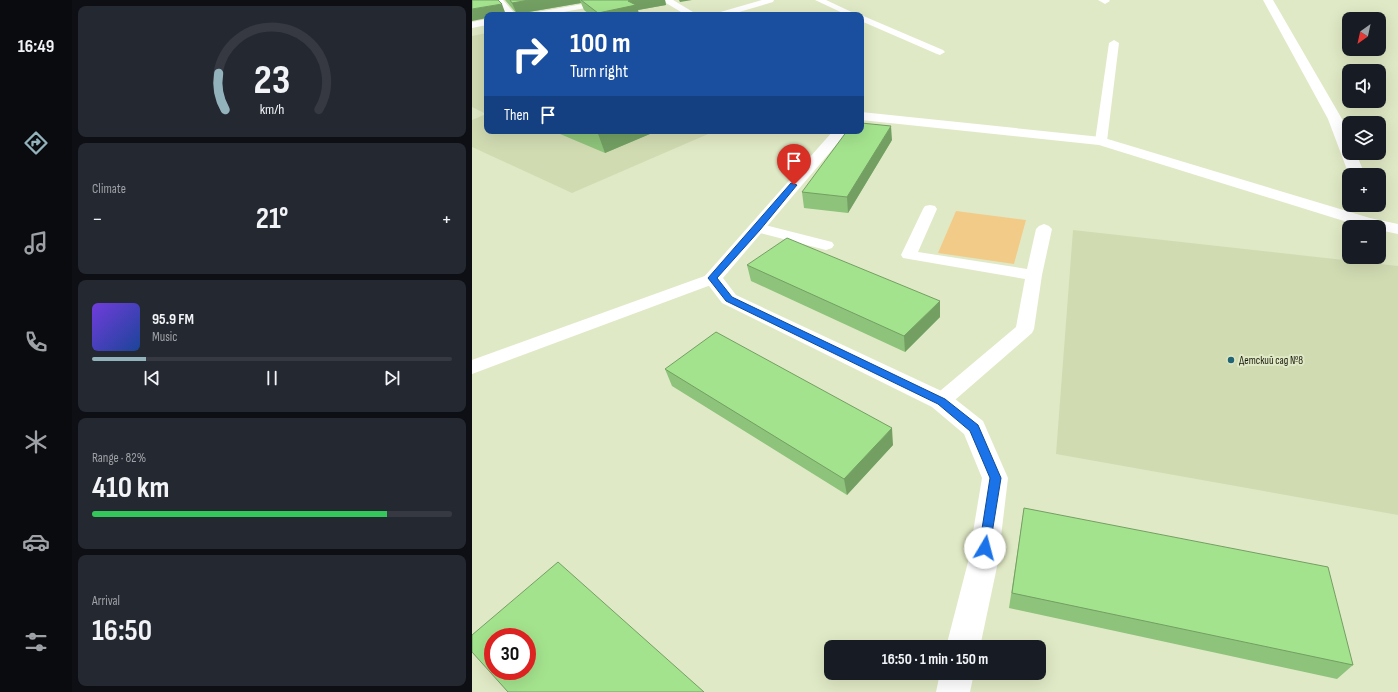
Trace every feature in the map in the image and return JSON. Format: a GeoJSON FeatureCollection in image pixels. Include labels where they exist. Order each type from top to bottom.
{"type":"FeatureCollection","features":[{"type":"Feature","properties":{"kind":"street"},"geometry":{"type":"LineString","coordinates":[[666,0],[688,12]]}},
{"type":"Feature","properties":{"kind":"street"},"geometry":{"type":"LineString","coordinates":[[1268,0],[1335,118],[1354,168]]}},
{"type":"Feature","properties":{"kind":"street"},"geometry":{"type":"LineString","coordinates":[[864,116],[1102,140],[1368,214],[1398,229]]}},
{"type":"Feature","properties":{"kind":"street"},"geometry":{"type":"LineString","coordinates":[[838,134],[712,278],[729,299],[941,401],[974,428],[995,478],[983,562],[965,640]]}},
{"type":"Feature","properties":{"kind":"street"},"geometry":{"type":"LineString","coordinates":[[953,692],[956,680]]}},
{"type":"Feature","properties":{"kind":"lane"},"geometry":{"type":"LineString","coordinates":[[499,0],[509,12]]}},
{"type":"Feature","properties":{"kind":"lane"},"geometry":{"type":"LineString","coordinates":[[549,12],[620,0]]}},
{"type":"Feature","properties":{"kind":"lane"},"geometry":{"type":"LineString","coordinates":[[730,12],[770,0]]}},
{"type":"Feature","properties":{"kind":"lane"},"geometry":{"type":"LineString","coordinates":[[819,0],[847,12]]}},
{"type":"Feature","properties":{"kind":"lane"},"geometry":{"type":"LineString","coordinates":[[864,19],[940,52]]}},
{"type":"Feature","properties":{"kind":"lane"},"geometry":{"type":"LineString","coordinates":[[472,25],[484,23]]}},
{"type":"Feature","properties":{"kind":"lane"},"geometry":{"type":"LineString","coordinates":[[1102,140],[1114,43]]}},
{"type":"Feature","properties":{"kind":"lane"},"geometry":{"type":"LineString","coordinates":[[930,209],[908,255],[1034,275]]}},
{"type":"Feature","properties":{"kind":"lane"},"geometry":{"type":"LineString","coordinates":[[757,228],[826,245]]}},
{"type":"Feature","properties":{"kind":"lane"},"geometry":{"type":"LineString","coordinates":[[941,401],[1025,329],[1034,275],[1044,229]]}},
{"type":"Feature","properties":{"kind":"lane"},"geometry":{"type":"LineString","coordinates":[[472,366],[712,278]]}},
{"type":"Feature","properties":{"kind":"shaded area"},"geometry":{"type":"Polygon","coordinates":[[[484,34],[484,113],[472,107],[472,36],[484,34]]]}},
{"type":"Feature","properties":{"kind":"shaded area"},"geometry":{"type":"Polygon","coordinates":[[[484,115],[484,134],[708,134],[572,193],[472,147],[472,120],[484,115]]]}},
{"type":"Feature","properties":{"kind":"shaded area"},"geometry":{"type":"Polygon","coordinates":[[[956,211],[1026,220],[1014,264],[938,253],[956,211]]]}},
{"type":"Feature","properties":{"kind":"shaded area","name":"Детский сад №8"},"geometry":{"type":"Polygon","coordinates":[[[1073,230],[1342,260],[1342,264],[1380,264],[1398,266],[1398,515],[1056,454],[1073,230]]]}},
{"type":"Feature","properties":{"kind":"building"},"geometry":{"type":"Polygon","coordinates":[[[472,0],[498,0],[502,4],[472,9],[472,0]]]}},
{"type":"Feature","properties":{"kind":"building"},"geometry":{"type":"Polygon","coordinates":[[[510,0],[529,0],[512,3],[510,0]]]}},
{"type":"Feature","properties":{"kind":"building"},"geometry":{"type":"Polygon","coordinates":[[[581,0],[632,0],[628,1],[636,5],[603,12],[597,12],[581,0]]]}},
{"type":"Feature","properties":{"kind":"building"},"geometry":{"type":"Polygon","coordinates":[[[864,123],[891,126],[847,197],[802,192],[845,134],[864,134],[864,123]]]}},
{"type":"Feature","properties":{"kind":"building"},"geometry":{"type":"Polygon","coordinates":[[[787,238],[940,301],[904,336],[747,265],[787,238]]]}},
{"type":"Feature","properties":{"kind":"building"},"geometry":{"type":"Polygon","coordinates":[[[716,332],[892,428],[844,479],[665,369],[716,332]]]}},
{"type":"Feature","properties":{"kind":"building"},"geometry":{"type":"Polygon","coordinates":[[[1024,508],[1328,567],[1353,665],[1012,593],[1024,508]]]}},
{"type":"Feature","properties":{"kind":"building"},"geometry":{"type":"Polygon","coordinates":[[[558,562],[704,692],[508,692],[497,680],[536,680],[536,628],[484,628],[484,665],[472,652],[472,635],[558,562]]]}},
{"type":"Feature","properties":{"kind":"place","name":"Детский сад №8"},"geometry":{"type":"Point","coordinates":[1231,360]}},
{"type":"Feature","properties":{"kind":"route"},"geometry":{"type":"LineString","coordinates":[[794,185],[712,278],[729,299],[790,330],[941,401],[974,428],[995,478],[985,548]]}}]}
